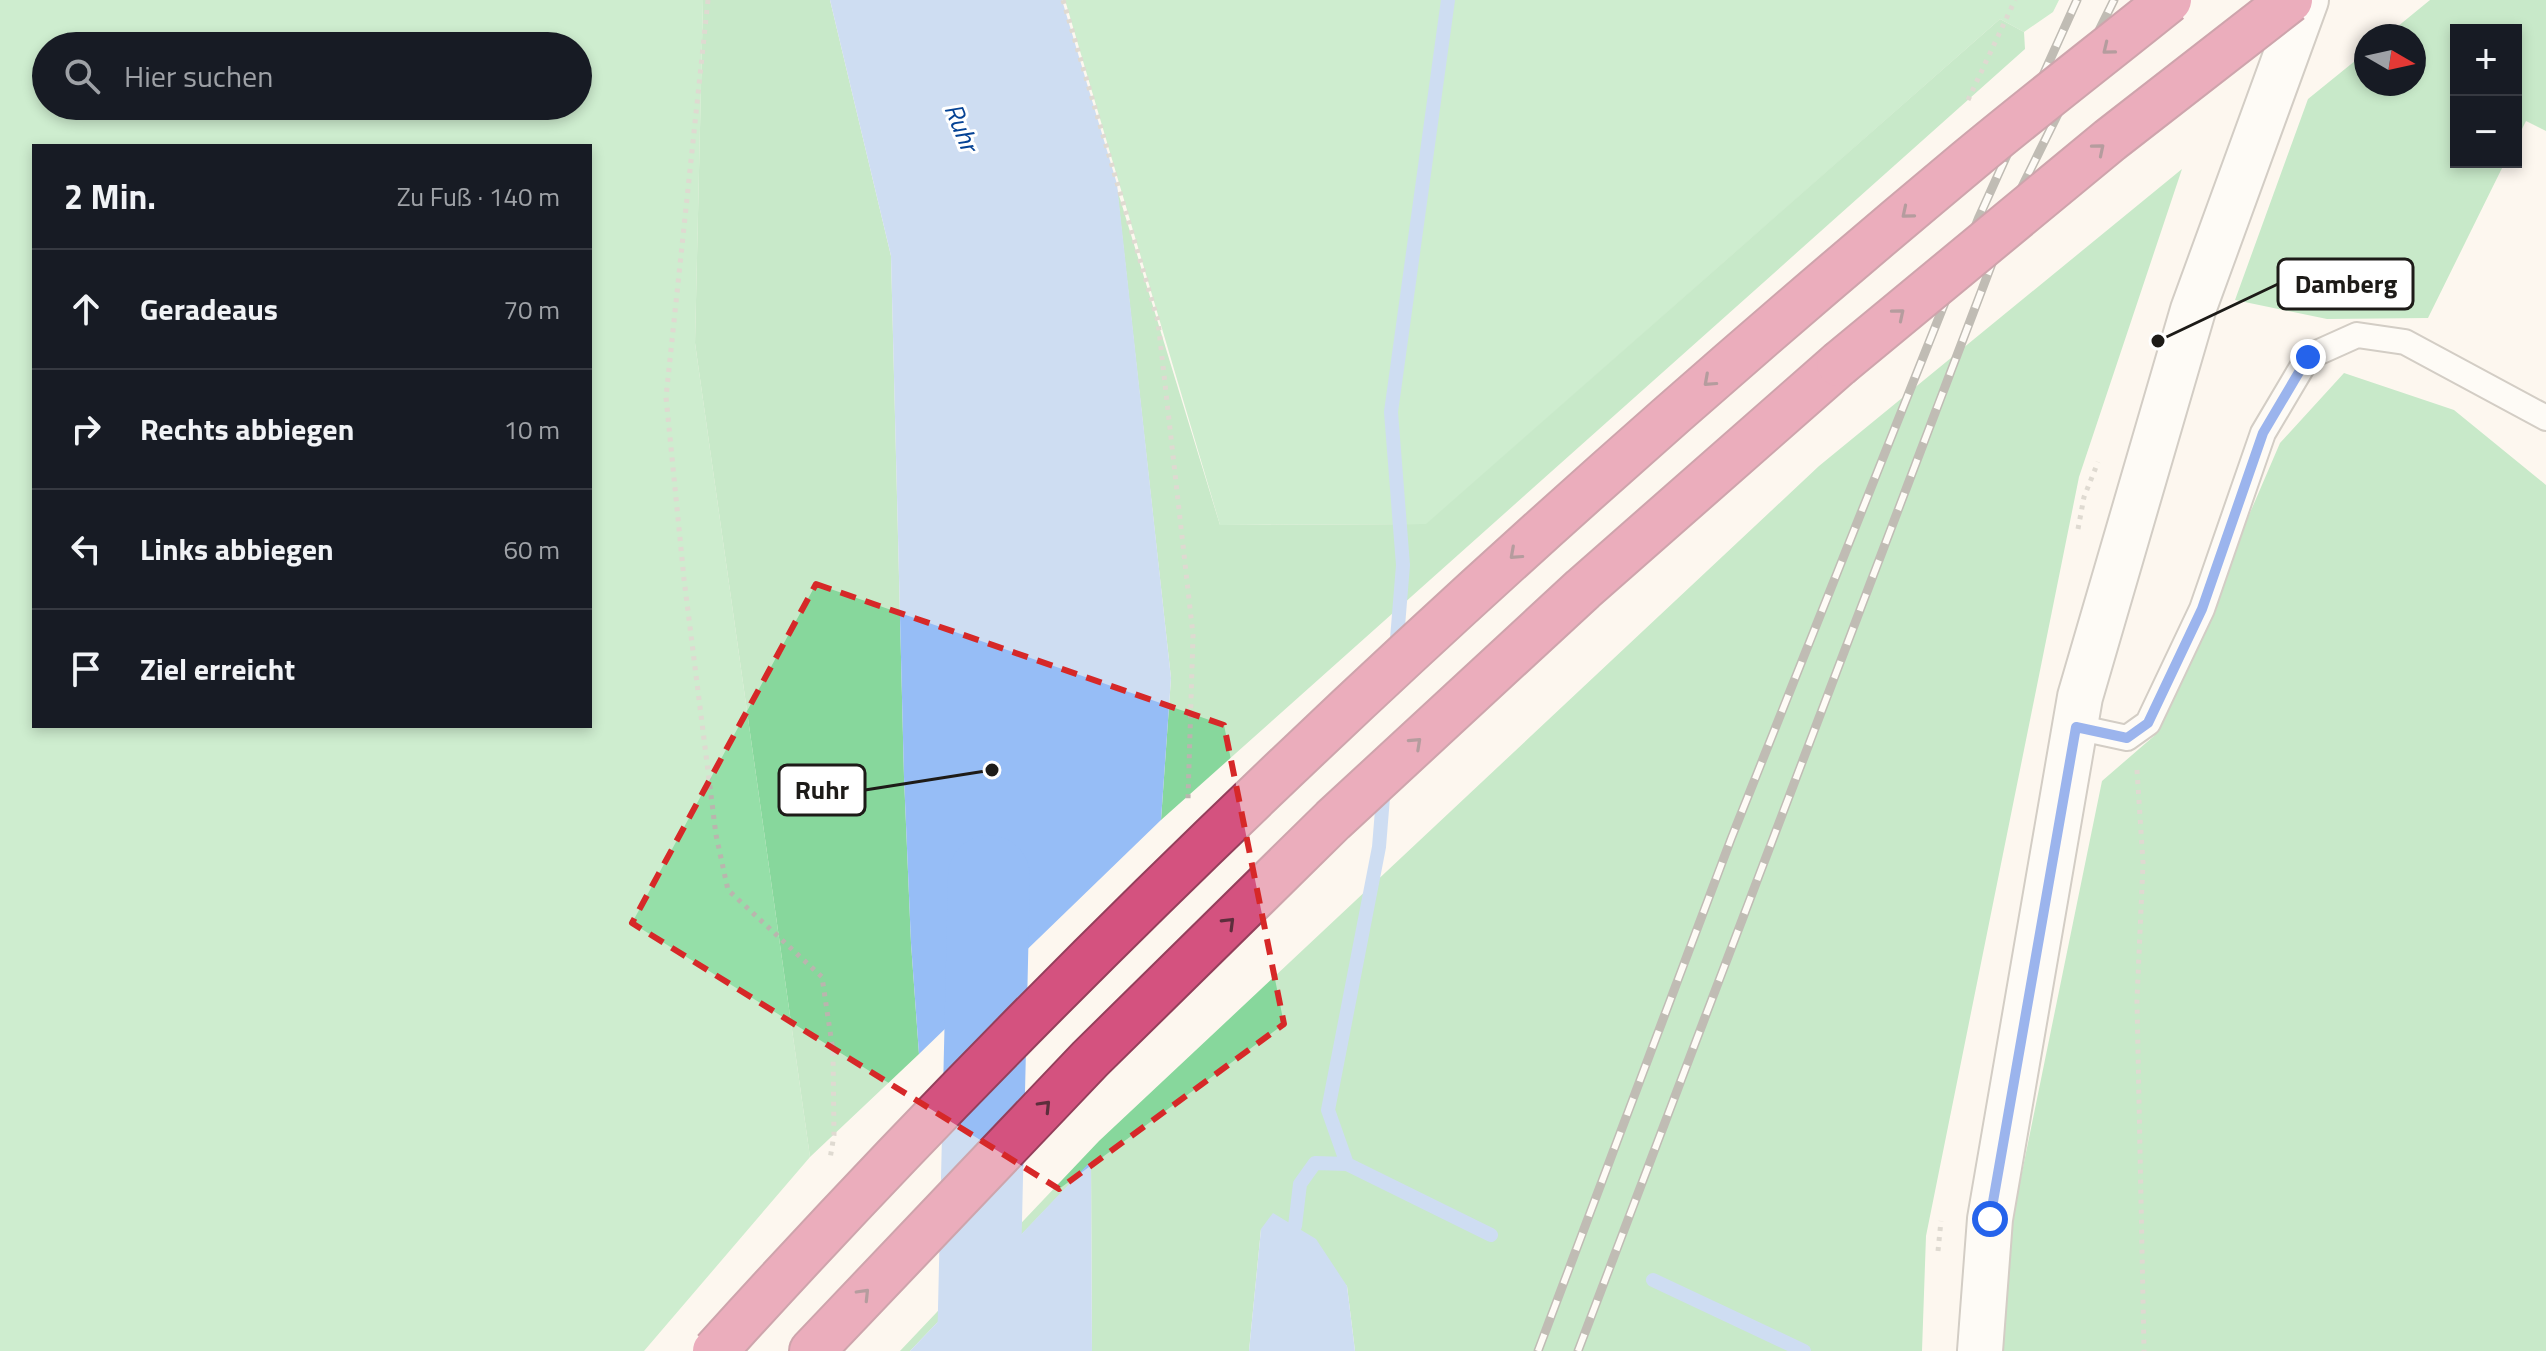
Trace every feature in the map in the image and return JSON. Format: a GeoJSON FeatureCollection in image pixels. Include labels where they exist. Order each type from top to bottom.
{"type":"FeatureCollection","features":[{"type":"Feature","properties":{"kind":"highway"},"geometry":{"type":"LineString","coordinates":[[715,1351],[996,1052],[1230,819],[1471,593],[1766,332],[1970,159],[2169,0]]}},
{"type":"Feature","properties":{"kind":"highway"},"geometry":{"type":"LineString","coordinates":[[812,1351],[1090,1059],[1333,820],[1583,589],[1839,364],[2110,140],[2290,0]]}},
{"type":"Feature","properties":{"kind":"main road"},"geometry":{"type":"LineString","coordinates":[[1980,1351],[1990,1219],[2080,697],[2193,310],[2306,0]]}},
{"type":"Feature","properties":{"kind":"lane"},"geometry":{"type":"LineString","coordinates":[[2076,727],[2127,738],[2148,723],[2202,609],[2263,433],[2308,357],[2357,335],[2405,342],[2546,418]]}},
{"type":"Feature","properties":{"kind":"path"},"geometry":{"type":"LineString","coordinates":[[708,0],[666,397],[684,579],[716,835],[728,890],[822,977],[833,1051],[834,1135],[829,1163]]}},
{"type":"Feature","properties":{"kind":"path"},"geometry":{"type":"LineString","coordinates":[[1063,0],[1158,321],[1193,635],[1188,803]]}},
{"type":"Feature","properties":{"kind":"path"},"geometry":{"type":"LineString","coordinates":[[2134,733],[2143,863],[2137,1000],[2144,1351]]}},
{"type":"Feature","properties":{"kind":"highlighted area"},"geometry":{"type":"Polygon","coordinates":[[[816,584],[1224,725],[1284,1024],[1059,1189],[632,923],[816,584]]]}},
{"type":"Feature","properties":{"kind":"green space"},"geometry":{"type":"Polygon","coordinates":[[[0,0],[703,0],[695,343],[810,1157],[644,1351],[0,1351],[0,0]]]}},
{"type":"Feature","properties":{"kind":"green space"},"geometry":{"type":"Polygon","coordinates":[[[703,0],[830,0],[891,256],[904,777],[919,1054],[810,1157],[695,343],[703,0]]]}},
{"type":"Feature","properties":{"kind":"green space"},"geometry":{"type":"Polygon","coordinates":[[[1065,0],[2059,0],[2053,12],[2024,32],[2000,19],[1427,524],[1220,525],[1065,0]]]}},
{"type":"Feature","properties":{"kind":"green space"},"geometry":{"type":"Polygon","coordinates":[[[2430,0],[2546,0],[2546,131],[2526,121],[2522,129],[2522,24],[2450,24],[2450,168],[2502,168],[2428,318],[2327,319],[2235,300],[2308,99],[2354,62],[2354,96],[2426,96],[2426,24],[2401,24],[2430,0]]]}},
{"type":"Feature","properties":{"kind":"green space"},"geometry":{"type":"Polygon","coordinates":[[[2000,19],[2024,32],[2025,49],[1161,820],[1171,678],[1117,189],[1220,525],[1426,524],[2000,19]]]}},
{"type":"Feature","properties":{"kind":"green space"},"geometry":{"type":"Polygon","coordinates":[[[2182,169],[2079,477],[1926,1236],[1922,1351],[1355,1351],[1347,1286],[1261,1229],[1249,1351],[1092,1351],[1091,1162],[910,1351],[900,1351],[1099,1141],[1819,466],[2182,169]]]}},
{"type":"Feature","properties":{"kind":"green space"},"geometry":{"type":"Polygon","coordinates":[[[2344,373],[2454,410],[2546,485],[2546,1351],[2003,1351],[2003,1265],[2102,781],[2154,736],[2280,443],[2344,373]]]}},
{"type":"Feature","properties":{"kind":"water"},"geometry":{"type":"Polygon","coordinates":[[[830,0],[1062,0],[1117,184],[1171,678],[1161,820],[919,1054],[904,777],[891,256],[830,0]]]}},
{"type":"Feature","properties":{"kind":"water"},"geometry":{"type":"Polygon","coordinates":[[[1091,1161],[1092,1351],[910,1351],[1091,1161]]]}},
{"type":"Feature","properties":{"kind":"water"},"geometry":{"type":"Polygon","coordinates":[[[1273,1213],[1316,1239],[1347,1286],[1355,1351],[1249,1351],[1261,1229],[1273,1213]]]}},
{"type":"Feature","properties":{"kind":"waterway"},"geometry":{"type":"LineString","coordinates":[[1396,651],[1403,565],[1391,412],[1448,0]]}},
{"type":"Feature","properties":{"kind":"waterway"},"geometry":{"type":"LineString","coordinates":[[1347,1164],[1328,1110],[1379,847],[1384,785]]}},
{"type":"Feature","properties":{"kind":"waterway","name":"Ruhr"},"geometry":{"type":"LineString","coordinates":[[978,1351],[989,876]]}},
{"type":"Feature","properties":{"kind":"waterway"},"geometry":{"type":"LineString","coordinates":[[1295,1226],[1300,1184],[1315,1163],[1347,1164],[1491,1235]]}},
{"type":"Feature","properties":{"kind":"waterway"},"geometry":{"type":"LineString","coordinates":[[1653,1280],[1804,1351]]}},
{"type":"Feature","properties":{"kind":"railway"},"geometry":{"type":"LineString","coordinates":[[1538,1351],[1731,839],[1979,217],[2077,0]]}},
{"type":"Feature","properties":{"kind":"railway"},"geometry":{"type":"LineString","coordinates":[[1578,1351],[2018,195],[2114,0]]}},
{"type":"Feature","properties":{"kind":"place","name":"Damberg"},"geometry":{"type":"Point","coordinates":[2158,341]}},
{"type":"Feature","properties":{"kind":"place","name":"Ruhr"},"geometry":{"type":"Point","coordinates":[992,770]}},
{"type":"Feature","properties":{"kind":"route"},"geometry":{"type":"LineString","coordinates":[[1990,1219],[2076,727],[2127,738],[2148,723],[2202,609],[2263,433],[2308,357]]}}]}
